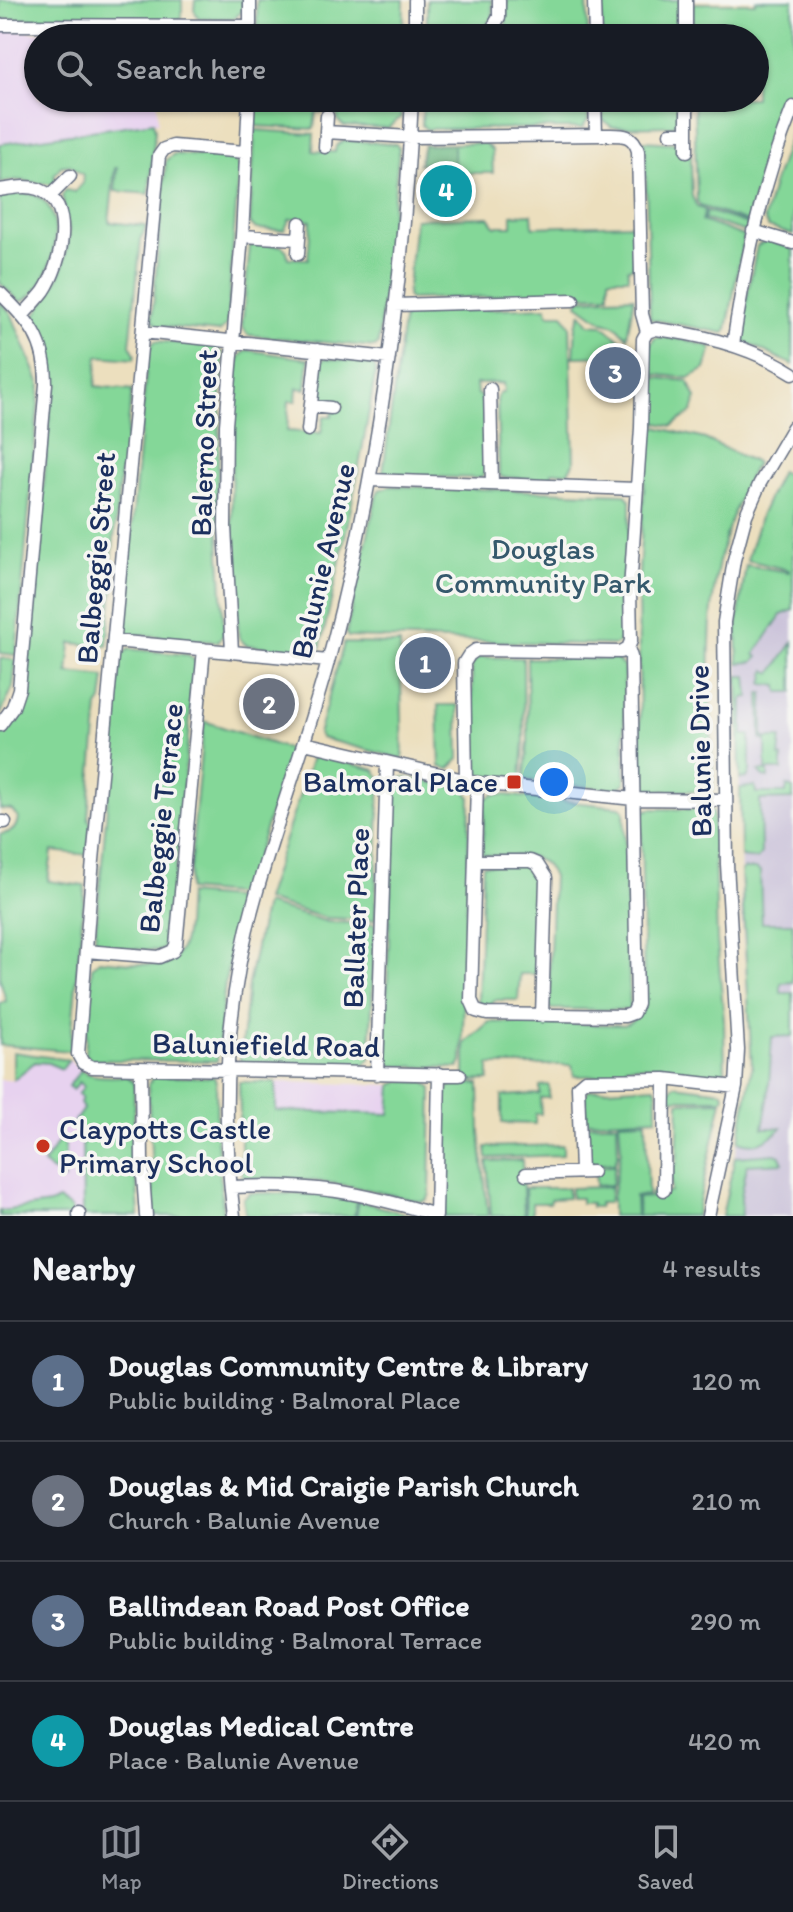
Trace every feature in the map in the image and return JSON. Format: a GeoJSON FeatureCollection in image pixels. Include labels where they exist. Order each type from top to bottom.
{"type":"FeatureCollection","features":[{"type":"Feature","properties":{"kind":"street"},"geometry":{"type":"LineString","coordinates":[[250,0],[250,24]]}},
{"type":"Feature","properties":{"kind":"street"},"geometry":{"type":"LineString","coordinates":[[415,0],[415,24]]}},
{"type":"Feature","properties":{"kind":"street"},"geometry":{"type":"LineString","coordinates":[[495,24],[499,17],[499,0]]}},
{"type":"Feature","properties":{"kind":"street"},"geometry":{"type":"LineString","coordinates":[[594,0],[595,24]]}},
{"type":"Feature","properties":{"kind":"street"},"geometry":{"type":"LineString","coordinates":[[686,0],[686,24]]}},
{"type":"Feature","properties":{"kind":"street"},"geometry":{"type":"LineString","coordinates":[[0,25],[24,26]]}},
{"type":"Feature","properties":{"kind":"street"},"geometry":{"type":"LineString","coordinates":[[733,345],[753,231],[793,107]]}},
{"type":"Feature","properties":{"kind":"street","name":"Balerno Street"},"geometry":{"type":"LineString","coordinates":[[232,651],[225,513],[226,425],[242,236],[248,112]]}},
{"type":"Feature","properties":{"kind":"street","name":"Balunie Avenue"},"geometry":{"type":"LineString","coordinates":[[234,1216],[228,1070],[242,951],[254,899],[328,661],[369,480],[389,358],[411,112]]}},
{"type":"Feature","properties":{"kind":"street"},"geometry":{"type":"LineString","coordinates":[[595,112],[596,135]]}},
{"type":"Feature","properties":{"kind":"street"},"geometry":{"type":"LineString","coordinates":[[687,112],[687,151]]}},
{"type":"Feature","properties":{"kind":"street"},"geometry":{"type":"LineString","coordinates":[[325,147],[327,116]]}},
{"type":"Feature","properties":{"kind":"street"},"geometry":{"type":"LineString","coordinates":[[326,132],[410,137],[625,135],[635,143],[638,151],[642,314],[647,332]]}},
{"type":"Feature","properties":{"kind":"street"},"geometry":{"type":"LineString","coordinates":[[670,133],[687,133]]}},
{"type":"Feature","properties":{"kind":"street","name":"Balbeggie Street"},"geometry":{"type":"LineString","coordinates":[[78,1054],[159,156],[164,149],[173,146],[245,152]]}},
{"type":"Feature","properties":{"kind":"street"},"geometry":{"type":"LineString","coordinates":[[50,196],[70,176]]}},
{"type":"Feature","properties":{"kind":"street"},"geometry":{"type":"LineString","coordinates":[[0,190],[19,187],[37,189],[50,196],[60,211],[62,229],[54,271],[44,291],[23,315]]}},
{"type":"Feature","properties":{"kind":"street"},"geometry":{"type":"LineString","coordinates":[[298,254],[300,223]]}},
{"type":"Feature","properties":{"kind":"street"},"geometry":{"type":"LineString","coordinates":[[753,231],[793,243]]}},
{"type":"Feature","properties":{"kind":"street"},"geometry":{"type":"LineString","coordinates":[[242,236],[298,239]]}},
{"type":"Feature","properties":{"kind":"street"},"geometry":{"type":"LineString","coordinates":[[0,293],[23,315],[35,332],[43,351],[46,384],[19,689],[13,707],[0,725]]}},
{"type":"Feature","properties":{"kind":"street"},"geometry":{"type":"LineString","coordinates":[[395,305],[573,300]]}},
{"type":"Feature","properties":{"kind":"street"},"geometry":{"type":"LineString","coordinates":[[628,648],[631,657],[637,1004],[633,1013],[625,1016],[542,1016],[476,1011],[471,1000],[475,861],[464,663],[476,650],[621,652],[628,648],[631,641],[632,546],[643,339],[647,332],[656,329],[685,332],[733,345],[793,373]]}},
{"type":"Feature","properties":{"kind":"street"},"geometry":{"type":"LineString","coordinates":[[143,332],[389,358]]}},
{"type":"Feature","properties":{"kind":"street"},"geometry":{"type":"LineString","coordinates":[[308,430],[317,350]]}},
{"type":"Feature","properties":{"kind":"street"},"geometry":{"type":"LineString","coordinates":[[490,389],[492,484]]}},
{"type":"Feature","properties":{"kind":"street"},"geometry":{"type":"LineString","coordinates":[[311,406],[331,408]]}},
{"type":"Feature","properties":{"kind":"street","name":"Balunie Drive"},"geometry":{"type":"LineString","coordinates":[[708,1216],[736,1087],[737,1016],[730,934],[724,622],[732,570],[746,515],[760,483],[793,427]]}},
{"type":"Feature","properties":{"kind":"street"},"geometry":{"type":"LineString","coordinates":[[369,480],[637,489]]}},
{"type":"Feature","properties":{"kind":"street"},"geometry":{"type":"LineString","coordinates":[[114,641],[328,661]]}},
{"type":"Feature","properties":{"kind":"street","name":"Balbeggie Terrace"},"geometry":{"type":"LineString","coordinates":[[86,951],[159,957],[173,951],[176,945],[204,649]]}},
{"type":"Feature","properties":{"kind":"street"},"geometry":{"type":"LineString","coordinates":[[304,743],[471,782],[634,799],[726,800]]}},
{"type":"Feature","properties":{"kind":"street","name":"Ballater Place"},"geometry":{"type":"LineString","coordinates":[[377,1074],[387,764]]}},
{"type":"Feature","properties":{"kind":"street"},"geometry":{"type":"LineString","coordinates":[[475,861],[530,861],[537,864],[546,878],[542,1016]]}},
{"type":"Feature","properties":{"kind":"street","name":"Baluniefield Road"},"geometry":{"type":"LineString","coordinates":[[78,1054],[83,1063],[92,1067],[460,1075]]}},
{"type":"Feature","properties":{"kind":"street"},"geometry":{"type":"LineString","coordinates":[[141,1069],[146,1216]]}},
{"type":"Feature","properties":{"kind":"street"},"geometry":{"type":"LineString","coordinates":[[231,1187],[272,1185],[334,1189],[436,1215],[439,1074]]}},
{"type":"Feature","properties":{"kind":"street"},"geometry":{"type":"LineString","coordinates":[[526,1174],[586,1172],[578,1086],[585,1080],[665,1079],[736,1087]]}},
{"type":"Feature","properties":{"kind":"street"},"geometry":{"type":"LineString","coordinates":[[664,1190],[665,1079]]}},
{"type":"Feature","properties":{"kind":"shaded area"},"geometry":{"type":"Polygon","coordinates":[[[0,30],[24,31],[24,112],[158,112],[158,122],[0,144],[0,30]]]}},
{"type":"Feature","properties":{"kind":"shaded area"},"geometry":{"type":"Polygon","coordinates":[[[793,586],[793,1216],[722,1216],[752,1067],[741,904],[738,663],[747,662],[793,586]]]}},
{"type":"Feature","properties":{"kind":"shaded area","name":"Claypotts Castle Primary School"},"geometry":{"type":"Polygon","coordinates":[[[13,1052],[69,1060],[86,1074],[85,1213],[0,1211],[0,1080],[13,1080],[13,1052]]]}},
{"type":"Feature","properties":{"kind":"shaded area"},"geometry":{"type":"Polygon","coordinates":[[[276,1082],[392,1085],[391,1114],[275,1111],[276,1082]]]}},
{"type":"Feature","properties":{"kind":"green space"},"geometry":{"type":"Polygon","coordinates":[[[0,0],[182,0],[182,19],[0,19],[0,0]]]}},
{"type":"Feature","properties":{"kind":"green space"},"geometry":{"type":"Polygon","coordinates":[[[195,0],[242,0],[243,10],[235,18],[199,19],[194,10],[195,0]]]}},
{"type":"Feature","properties":{"kind":"green space"},"geometry":{"type":"Polygon","coordinates":[[[257,0],[404,0],[403,24],[257,24],[257,0]]]}},
{"type":"Feature","properties":{"kind":"green space"},"geometry":{"type":"Polygon","coordinates":[[[427,0],[492,0],[493,17],[488,24],[427,24],[427,0]]]}},
{"type":"Feature","properties":{"kind":"green space"},"geometry":{"type":"Polygon","coordinates":[[[507,0],[587,0],[588,24],[506,24],[507,0]]]}},
{"type":"Feature","properties":{"kind":"green space"},"geometry":{"type":"Polygon","coordinates":[[[602,0],[679,0],[679,24],[602,24],[602,0]]]}},
{"type":"Feature","properties":{"kind":"green space"},"geometry":{"type":"Polygon","coordinates":[[[756,0],[793,0],[793,89],[759,179],[748,222],[700,206],[697,201],[694,112],[769,112],[769,24],[693,24],[693,3],[755,3],[756,0]]]}},
{"type":"Feature","properties":{"kind":"green space"},"geometry":{"type":"Polygon","coordinates":[[[256,112],[316,112],[314,129],[255,126],[256,112]]]}},
{"type":"Feature","properties":{"kind":"green space"},"geometry":{"type":"Polygon","coordinates":[[[316,112],[401,112],[401,117],[388,128],[344,126],[338,121],[337,113],[316,112]]]}},
{"type":"Feature","properties":{"kind":"green space"},"geometry":{"type":"Polygon","coordinates":[[[422,112],[588,112],[588,120],[582,128],[426,129],[422,125],[422,112]]]}},
{"type":"Feature","properties":{"kind":"green space"},"geometry":{"type":"Polygon","coordinates":[[[603,112],[680,112],[680,119],[672,126],[612,127],[603,120],[603,112]]]}},
{"type":"Feature","properties":{"kind":"green space"},"geometry":{"type":"Polygon","coordinates":[[[153,122],[155,130],[149,194],[115,191],[115,168],[109,222],[146,226],[141,240],[130,345],[134,359],[98,356],[95,386],[132,390],[120,473],[107,646],[71,643],[68,673],[105,677],[102,701],[98,707],[88,816],[91,825],[88,855],[52,851],[48,881],[85,886],[70,1051],[0,1045],[0,1003],[6,1001],[0,979],[0,834],[13,830],[18,818],[12,810],[0,809],[0,734],[19,710],[25,693],[52,392],[50,350],[35,316],[62,270],[68,244],[69,230],[62,195],[66,190],[75,192],[83,183],[83,175],[70,165],[61,166],[54,175],[54,185],[16,180],[0,183],[0,144],[153,122]]]}},
{"type":"Feature","properties":{"kind":"green space"},"geometry":{"type":"Polygon","coordinates":[[[793,126],[793,235],[768,227],[764,219],[793,126]]]}},
{"type":"Feature","properties":{"kind":"green space"},"geometry":{"type":"Polygon","coordinates":[[[255,130],[314,134],[313,151],[335,152],[336,146],[345,140],[396,144],[399,149],[378,344],[375,347],[248,335],[242,326],[250,246],[282,246],[288,258],[308,259],[311,221],[290,219],[284,230],[256,229],[250,223],[255,130]]]}},
{"type":"Feature","properties":{"kind":"green space"},"geometry":{"type":"Polygon","coordinates":[[[642,141],[676,143],[680,154],[691,154],[692,196],[697,207],[705,210],[702,221],[744,236],[724,333],[650,319],[645,148],[642,141]]]}},
{"type":"Feature","properties":{"kind":"green space"},"geometry":{"type":"Polygon","coordinates":[[[484,143],[492,150],[493,173],[464,173],[454,163],[454,144],[484,143]]]}},
{"type":"Feature","properties":{"kind":"green space"},"geometry":{"type":"Polygon","coordinates":[[[454,144],[454,163],[419,164],[424,145],[454,144]]]}},
{"type":"Feature","properties":{"kind":"green space"},"geometry":{"type":"Polygon","coordinates":[[[174,154],[233,158],[239,167],[227,325],[219,332],[158,326],[152,319],[166,160],[174,154]]]}},
{"type":"Feature","properties":{"kind":"green space"},"geometry":{"type":"Polygon","coordinates":[[[21,193],[44,201],[55,225],[55,240],[48,271],[41,284],[32,294],[19,301],[0,283],[0,197],[21,193]]]}},
{"type":"Feature","properties":{"kind":"green space"},"geometry":{"type":"Polygon","coordinates":[[[707,211],[748,224],[746,232],[704,219],[707,211]]]}},
{"type":"Feature","properties":{"kind":"green space"},"geometry":{"type":"Polygon","coordinates":[[[532,214],[533,227],[632,224],[634,267],[628,268],[628,278],[609,278],[609,295],[409,299],[415,219],[489,217],[495,226],[512,226],[512,215],[532,214]]]}},
{"type":"Feature","properties":{"kind":"green space"},"geometry":{"type":"Polygon","coordinates":[[[768,240],[793,249],[793,365],[745,342],[742,336],[757,246],[768,240]]]}},
{"type":"Feature","properties":{"kind":"green space"},"geometry":{"type":"Polygon","coordinates":[[[634,297],[627,337],[615,325],[603,322],[578,304],[580,299],[634,297]]]}},
{"type":"Feature","properties":{"kind":"green space"},"geometry":{"type":"Polygon","coordinates":[[[0,302],[11,313],[40,384],[16,655],[0,653],[0,302]]]}},
{"type":"Feature","properties":{"kind":"green space"},"geometry":{"type":"Polygon","coordinates":[[[547,307],[548,314],[563,314],[570,325],[574,462],[568,472],[552,472],[552,480],[501,477],[497,399],[504,392],[503,383],[476,384],[477,393],[484,400],[486,472],[480,478],[387,476],[383,472],[404,314],[547,307]]]}},
{"type":"Feature","properties":{"kind":"green space"},"geometry":{"type":"Polygon","coordinates":[[[581,313],[589,324],[602,325],[627,345],[619,356],[574,357],[576,325],[581,313]]]}},
{"type":"Feature","properties":{"kind":"green space"},"geometry":{"type":"Polygon","coordinates":[[[659,337],[712,347],[705,369],[689,378],[650,374],[650,345],[659,337]]]}},
{"type":"Feature","properties":{"kind":"green space"},"geometry":{"type":"Polygon","coordinates":[[[155,341],[215,346],[223,354],[217,493],[224,634],[217,642],[131,634],[123,626],[148,350],[155,341]]]}},
{"type":"Feature","properties":{"kind":"green space"},"geometry":{"type":"Polygon","coordinates":[[[247,350],[309,359],[306,389],[297,388],[296,401],[289,401],[287,431],[321,433],[324,417],[332,417],[333,404],[318,402],[322,361],[325,358],[371,363],[376,369],[336,579],[320,649],[315,652],[246,645],[239,638],[232,533],[232,462],[239,357],[247,350]]]}},
{"type":"Feature","properties":{"kind":"green space"},"geometry":{"type":"Polygon","coordinates":[[[650,377],[688,381],[696,398],[692,412],[672,426],[648,421],[650,377]]]}},
{"type":"Feature","properties":{"kind":"green space"},"geometry":{"type":"Polygon","coordinates":[[[648,425],[705,439],[756,463],[730,523],[714,589],[710,675],[713,790],[709,791],[647,791],[641,785],[638,589],[648,425]]]}},
{"type":"Feature","properties":{"kind":"green space"},"geometry":{"type":"Polygon","coordinates":[[[781,471],[793,478],[793,610],[781,615],[753,662],[738,663],[737,625],[746,565],[789,572],[747,560],[761,514],[781,471]]]}},
{"type":"Feature","properties":{"kind":"green space","name":"Douglas Community Park"},"geometry":{"type":"Polygon","coordinates":[[[390,486],[625,494],[630,500],[630,514],[624,638],[615,645],[348,637],[346,633],[377,494],[390,486]]]}},
{"type":"Feature","properties":{"kind":"green space"},"geometry":{"type":"Polygon","coordinates":[[[793,642],[793,692],[779,692],[778,686],[763,684],[766,670],[772,673],[793,642]]]}},
{"type":"Feature","properties":{"kind":"green space"},"geometry":{"type":"Polygon","coordinates":[[[344,643],[400,644],[403,759],[321,738],[318,734],[344,643]]]}},
{"type":"Feature","properties":{"kind":"green space"},"geometry":{"type":"Polygon","coordinates":[[[129,649],[189,655],[195,661],[169,944],[160,951],[101,946],[95,939],[121,655],[129,649]]]}},
{"type":"Feature","properties":{"kind":"green space"},"geometry":{"type":"Polygon","coordinates":[[[479,657],[523,658],[521,779],[479,774],[473,769],[472,664],[479,657]]]}},
{"type":"Feature","properties":{"kind":"green space"},"geometry":{"type":"Polygon","coordinates":[[[0,658],[16,660],[13,687],[0,716],[0,658]]]}},
{"type":"Feature","properties":{"kind":"green space"},"geometry":{"type":"Polygon","coordinates":[[[527,658],[616,659],[624,667],[625,783],[617,790],[524,780],[528,742],[527,658]]]}},
{"type":"Feature","properties":{"kind":"green space"},"geometry":{"type":"Polygon","coordinates":[[[738,676],[747,676],[749,697],[743,698],[743,735],[750,735],[750,771],[747,778],[740,779],[738,676]]]}},
{"type":"Feature","properties":{"kind":"green space"},"geometry":{"type":"Polygon","coordinates":[[[760,693],[763,693],[763,738],[781,738],[779,757],[782,757],[782,770],[768,770],[768,778],[759,771],[766,771],[766,740],[761,740],[760,693]]]}},
{"type":"Feature","properties":{"kind":"green space"},"geometry":{"type":"Polygon","coordinates":[[[438,705],[458,705],[459,759],[449,769],[440,767],[438,705]]]}},
{"type":"Feature","properties":{"kind":"green space"},"geometry":{"type":"Polygon","coordinates":[[[204,721],[291,750],[244,895],[188,890],[204,721]]]}},
{"type":"Feature","properties":{"kind":"green space"},"geometry":{"type":"Polygon","coordinates":[[[317,755],[375,770],[380,777],[375,920],[326,918],[265,900],[312,757],[317,755]]]}},
{"type":"Feature","properties":{"kind":"green space"},"geometry":{"type":"Polygon","coordinates":[[[403,777],[465,789],[470,797],[462,1062],[459,1068],[392,1066],[385,1059],[394,783],[403,777]]]}},
{"type":"Feature","properties":{"kind":"green space"},"geometry":{"type":"Polygon","coordinates":[[[755,786],[756,793],[786,793],[787,786],[793,789],[793,799],[760,800],[761,854],[757,859],[741,857],[740,788],[755,786]]]}},
{"type":"Feature","properties":{"kind":"green space"},"geometry":{"type":"Polygon","coordinates":[[[495,794],[620,807],[624,810],[630,1008],[627,1010],[551,1009],[548,1005],[553,877],[540,860],[532,857],[482,854],[485,799],[495,794]]]}},
{"type":"Feature","properties":{"kind":"green space"},"geometry":{"type":"Polygon","coordinates":[[[710,809],[713,812],[725,1078],[718,1080],[670,1074],[669,1066],[626,1066],[625,1076],[574,1076],[572,1065],[489,1065],[489,1080],[465,1081],[465,1043],[489,1022],[624,1025],[639,1015],[644,998],[641,817],[644,811],[710,809]]]}},
{"type":"Feature","properties":{"kind":"green space"},"geometry":{"type":"Polygon","coordinates":[[[483,865],[530,865],[541,876],[540,974],[520,974],[518,1000],[493,1000],[492,1008],[481,1005],[478,1000],[483,865]]]}},
{"type":"Feature","properties":{"kind":"green space"},"geometry":{"type":"Polygon","coordinates":[[[741,871],[760,872],[762,923],[793,923],[793,982],[781,983],[781,993],[793,993],[793,1036],[772,1037],[763,1128],[782,1128],[767,1139],[751,1144],[739,1141],[752,1067],[741,871]]]}},
{"type":"Feature","properties":{"kind":"green space"},"geometry":{"type":"Polygon","coordinates":[[[188,894],[243,899],[225,982],[217,1061],[91,1060],[85,1053],[92,967],[99,960],[163,966],[172,961],[185,935],[188,894]]]}},
{"type":"Feature","properties":{"kind":"green space"},"geometry":{"type":"Polygon","coordinates":[[[265,904],[328,922],[375,924],[370,1059],[363,1066],[244,1063],[240,1060],[248,985],[265,904]]]}},
{"type":"Feature","properties":{"kind":"green space"},"geometry":{"type":"Polygon","coordinates":[[[13,1052],[69,1060],[62,1069],[35,1062],[13,1080],[13,1052]]]}},
{"type":"Feature","properties":{"kind":"green space"},"geometry":{"type":"Polygon","coordinates":[[[81,1070],[97,1076],[127,1076],[134,1083],[139,1216],[85,1216],[83,1213],[82,1138],[72,1125],[83,1109],[80,1103],[82,1097],[78,1094],[84,1086],[79,1082],[73,1090],[68,1086],[81,1070]]]}},
{"type":"Feature","properties":{"kind":"green space"},"geometry":{"type":"Polygon","coordinates":[[[154,1077],[214,1077],[223,1216],[154,1216],[148,1085],[154,1077]]]}},
{"type":"Feature","properties":{"kind":"green space"},"geometry":{"type":"Polygon","coordinates":[[[402,1081],[425,1082],[432,1089],[428,1199],[422,1202],[335,1184],[292,1179],[247,1179],[242,1175],[239,1082],[276,1082],[276,1111],[390,1114],[392,1085],[402,1081]]]}},
{"type":"Feature","properties":{"kind":"green space"},"geometry":{"type":"Polygon","coordinates":[[[452,1083],[479,1084],[488,1216],[444,1216],[446,1092],[452,1083]]]}},
{"type":"Feature","properties":{"kind":"green space"},"geometry":{"type":"Polygon","coordinates":[[[549,1085],[549,1098],[540,1098],[541,1114],[535,1114],[535,1124],[502,1123],[502,1096],[540,1094],[540,1086],[549,1085]]]}},
{"type":"Feature","properties":{"kind":"green space"},"geometry":{"type":"Polygon","coordinates":[[[675,1085],[722,1091],[723,1099],[669,1099],[669,1091],[675,1085]]]}},
{"type":"Feature","properties":{"kind":"green space"},"geometry":{"type":"Polygon","coordinates":[[[655,1086],[657,1118],[586,1122],[585,1095],[588,1090],[655,1086]]]}},
{"type":"Feature","properties":{"kind":"green space"},"geometry":{"type":"Polygon","coordinates":[[[722,1101],[696,1216],[638,1216],[637,1198],[651,1197],[651,1193],[671,1192],[671,1165],[677,1164],[679,1102],[722,1101]]]}},
{"type":"Feature","properties":{"kind":"green space"},"geometry":{"type":"Polygon","coordinates":[[[646,1121],[648,1195],[635,1196],[636,1216],[612,1216],[612,1198],[621,1150],[619,1122],[646,1121]]]}},
{"type":"Feature","properties":{"kind":"green space"},"geometry":{"type":"Polygon","coordinates":[[[617,1123],[618,1153],[615,1163],[589,1163],[586,1125],[617,1123]]]}},
{"type":"Feature","properties":{"kind":"green space"},"geometry":{"type":"Polygon","coordinates":[[[61,1138],[65,1140],[64,1179],[43,1164],[61,1138]]]}},
{"type":"Feature","properties":{"kind":"green space"},"geometry":{"type":"Polygon","coordinates":[[[563,1145],[563,1155],[487,1158],[486,1147],[563,1145]]]}},
{"type":"Feature","properties":{"kind":"green space"},"geometry":{"type":"Polygon","coordinates":[[[780,1156],[783,1163],[747,1165],[741,1197],[742,1216],[722,1216],[735,1157],[780,1156]]]}},
{"type":"Feature","properties":{"kind":"green space"},"geometry":{"type":"Polygon","coordinates":[[[522,1160],[524,1216],[491,1216],[487,1161],[522,1160]]]}},
{"type":"Feature","properties":{"kind":"green space"},"geometry":{"type":"Polygon","coordinates":[[[615,1165],[612,1185],[596,1185],[595,1166],[615,1165]]]}},
{"type":"Feature","properties":{"kind":"green space"},"geometry":{"type":"Polygon","coordinates":[[[611,1187],[609,1203],[599,1203],[599,1207],[581,1203],[581,1198],[571,1198],[571,1188],[611,1187]]]}},
{"type":"Feature","properties":{"kind":"green space"},"geometry":{"type":"Polygon","coordinates":[[[525,1188],[568,1188],[568,1198],[551,1199],[550,1203],[532,1203],[532,1216],[526,1216],[525,1188]]]}},
{"type":"Feature","properties":{"kind":"green space"},"geometry":{"type":"Polygon","coordinates":[[[250,1193],[309,1194],[357,1201],[354,1216],[246,1216],[243,1199],[250,1193]]]}},
{"type":"Feature","properties":{"kind":"green space"},"geometry":{"type":"Polygon","coordinates":[[[58,1200],[71,1208],[72,1216],[0,1216],[0,1211],[50,1204],[58,1200]]]}},
{"type":"Feature","properties":{"kind":"green space"},"geometry":{"type":"Polygon","coordinates":[[[359,1201],[414,1216],[356,1216],[359,1201]]]}},
{"type":"Feature","properties":{"kind":"place","name":"Douglas Medical Centre"},"geometry":{"type":"Point","coordinates":[446,191]}},
{"type":"Feature","properties":{"kind":"place","name":"Ballindean Road Post Office"},"geometry":{"type":"Point","coordinates":[615,373]}},
{"type":"Feature","properties":{"kind":"place","name":"Douglas Community Centre & Library"},"geometry":{"type":"Point","coordinates":[425,663]}},
{"type":"Feature","properties":{"kind":"place","name":"Douglas & Mid Craigie Parish Church"},"geometry":{"type":"Point","coordinates":[269,704]}},
{"type":"Feature","properties":{"kind":"place","name":"Balmoral Place"},"geometry":{"type":"Point","coordinates":[514,782]}},
{"type":"Feature","properties":{"kind":"place","name":"Claypotts Castle Primary School"},"geometry":{"type":"Point","coordinates":[43,1146]}}]}
